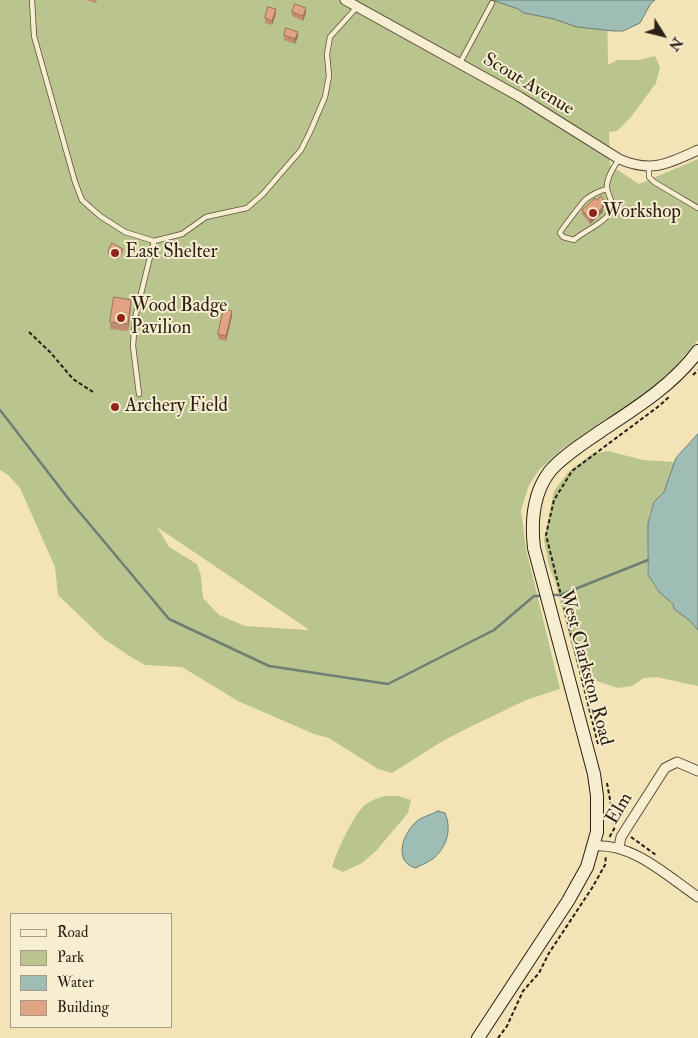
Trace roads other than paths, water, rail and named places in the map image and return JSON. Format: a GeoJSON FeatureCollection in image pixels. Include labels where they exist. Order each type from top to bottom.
{"type":"FeatureCollection","features":[{"type":"Feature","properties":{"kind":"main road","name":"West Clarkston Road"},"geometry":{"type":"LineString","coordinates":[[478,1038],[568,902],[587,867],[597,832],[597,796],[594,774],[534,548],[532,530],[535,501],[550,471],[574,450],[643,403],[669,382],[698,351]]}},
{"type":"Feature","properties":{"kind":"street","name":"Scout Avenue"},"geometry":{"type":"LineString","coordinates":[[345,0],[520,97],[619,159],[633,165],[659,166],[698,150]]}},
{"type":"Feature","properties":{"kind":"street","name":"Elm"},"geometry":{"type":"LineString","coordinates":[[619,847],[621,837],[665,768],[676,762],[698,771]]}},
{"type":"Feature","properties":{"kind":"street"},"geometry":{"type":"LineString","coordinates":[[593,846],[619,847],[635,854],[698,897]]}},
{"type":"Feature","properties":{"kind":"lane"},"geometry":{"type":"LineString","coordinates":[[32,0],[34,36],[82,200],[100,216],[125,232],[154,241],[182,234],[206,217],[247,208],[263,194],[301,150],[325,97],[329,76],[327,54],[330,37],[357,7]]}},
{"type":"Feature","properties":{"kind":"lane"},"geometry":{"type":"LineString","coordinates":[[460,63],[492,2]]}},
{"type":"Feature","properties":{"kind":"lane"},"geometry":{"type":"LineString","coordinates":[[607,188],[584,200],[561,229],[560,233],[563,237],[574,240],[609,214],[612,205],[607,188],[608,178],[619,159]]}},
{"type":"Feature","properties":{"kind":"lane"},"geometry":{"type":"LineString","coordinates":[[649,167],[649,178],[698,208]]}},
{"type":"Feature","properties":{"kind":"lane"},"geometry":{"type":"LineString","coordinates":[[139,394],[133,346],[135,318],[154,241]]}},
{"type":"Feature","properties":{"kind":"water"},"geometry":{"type":"Polygon","coordinates":[[[492,0],[655,0],[651,3],[640,23],[623,31],[614,31],[577,27],[554,19],[524,13],[492,0]]]}},
{"type":"Feature","properties":{"kind":"water"},"geometry":{"type":"Polygon","coordinates":[[[698,434],[698,630],[689,620],[674,609],[673,604],[659,592],[648,575],[648,523],[654,502],[664,492],[676,458],[698,434]]]}},
{"type":"Feature","properties":{"kind":"water"},"geometry":{"type":"Polygon","coordinates":[[[438,811],[445,813],[447,819],[448,832],[445,843],[430,861],[416,868],[408,865],[402,852],[405,837],[420,819],[438,811]]]}},
{"type":"Feature","properties":{"kind":"waterway"},"geometry":{"type":"LineString","coordinates":[[0,410],[71,502],[169,619],[269,666],[388,684],[494,630],[534,596],[544,596]]}},
{"type":"Feature","properties":{"kind":"waterway"},"geometry":{"type":"LineString","coordinates":[[552,595],[560,595],[648,560]]}},
{"type":"Feature","properties":{"kind":"place","name":"Workshop"},"geometry":{"type":"Point","coordinates":[593,213]}},
{"type":"Feature","properties":{"kind":"place","name":"East Shelter"},"geometry":{"type":"Point","coordinates":[115,253]}},
{"type":"Feature","properties":{"kind":"place","name":"Wood Badge Pavilion"},"geometry":{"type":"Point","coordinates":[121,318]}},
{"type":"Feature","properties":{"kind":"place","name":"Archery Field"},"geometry":{"type":"Point","coordinates":[115,407]}}]}
